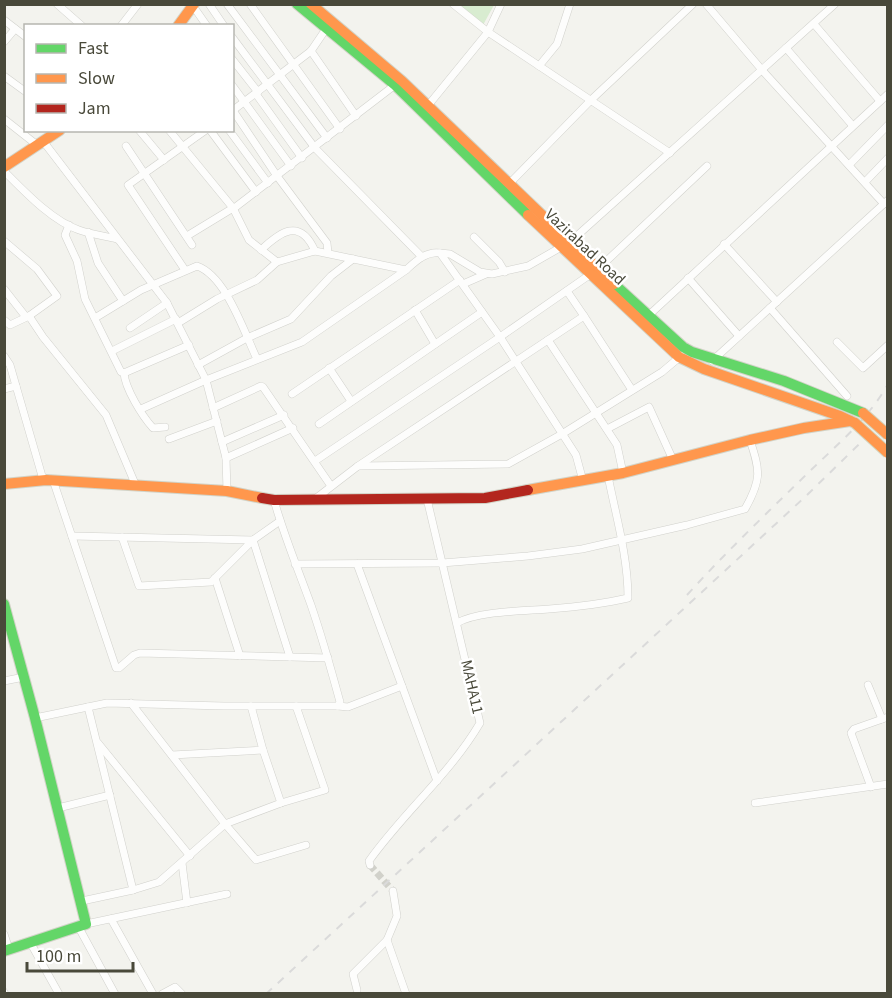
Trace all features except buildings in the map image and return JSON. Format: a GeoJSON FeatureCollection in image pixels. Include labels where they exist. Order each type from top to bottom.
{"type":"FeatureCollection","features":[{"type":"Feature","properties":{"kind":"main road","name":"Vazirabad Road"},"geometry":{"type":"LineString","coordinates":[[297,4],[329,24],[425,109],[509,184],[566,244]]}},
{"type":"Feature","properties":{"kind":"main road"},"geometry":{"type":"LineString","coordinates":[[183,23],[193,5]]}},
{"type":"Feature","properties":{"kind":"main road","name":"Vazirabad Road"},"geometry":{"type":"LineString","coordinates":[[315,6],[329,24],[395,85],[425,109],[683,353],[704,369],[853,422],[888,453]]}},
{"type":"Feature","properties":{"kind":"main road"},"geometry":{"type":"LineString","coordinates":[[4,169],[57,132]]}},
{"type":"Feature","properties":{"kind":"main road","name":"Vazirabad Road"},"geometry":{"type":"LineString","coordinates":[[595,271],[648,316],[683,353],[784,381],[863,413],[888,435]]}},
{"type":"Feature","properties":{"kind":"main road"},"geometry":{"type":"LineString","coordinates":[[4,484],[49,480],[227,491],[274,500],[485,498],[623,473],[804,428],[853,422]]}},
{"type":"Feature","properties":{"kind":"main road"},"geometry":{"type":"LineString","coordinates":[[4,604],[9,636],[36,718],[82,901],[82,925],[7,950]]}},
{"type":"Feature","properties":{"kind":"street"},"geometry":{"type":"LineString","coordinates":[[57,4],[80,24]]}},
{"type":"Feature","properties":{"kind":"street"},"geometry":{"type":"LineString","coordinates":[[123,24],[138,4]]}},
{"type":"Feature","properties":{"kind":"street"},"geometry":{"type":"LineString","coordinates":[[209,4],[223,24]]}},
{"type":"Feature","properties":{"kind":"street"},"geometry":{"type":"LineString","coordinates":[[227,4],[327,138]]}},
{"type":"Feature","properties":{"kind":"street"},"geometry":{"type":"LineString","coordinates":[[250,4],[340,129]]}},
{"type":"Feature","properties":{"kind":"street"},"geometry":{"type":"LineString","coordinates":[[453,4],[488,32],[670,153]]}},
{"type":"Feature","properties":{"kind":"street"},"geometry":{"type":"LineString","coordinates":[[425,109],[488,32],[501,4]]}},
{"type":"Feature","properties":{"kind":"street"},"geometry":{"type":"LineString","coordinates":[[539,66],[557,44],[570,4]]}},
{"type":"Feature","properties":{"kind":"street"},"geometry":{"type":"LineString","coordinates":[[509,184],[591,100],[693,4]]}},
{"type":"Feature","properties":{"kind":"street"},"geometry":{"type":"LineString","coordinates":[[704,369],[886,202],[830,145],[706,4]]}},
{"type":"Feature","properties":{"kind":"street"},"geometry":{"type":"LineString","coordinates":[[292,394],[415,310],[461,282],[486,274],[528,266],[566,244],[835,4]]}},
{"type":"Feature","properties":{"kind":"street"},"geometry":{"type":"LineString","coordinates":[[193,5],[206,24]]}},
{"type":"Feature","properties":{"kind":"street"},"geometry":{"type":"LineString","coordinates":[[4,20],[24,36]]}},
{"type":"Feature","properties":{"kind":"street"},"geometry":{"type":"LineString","coordinates":[[234,109],[268,86],[311,51],[329,24]]}},
{"type":"Feature","properties":{"kind":"street"},"geometry":{"type":"LineString","coordinates":[[813,24],[880,100]]}},
{"type":"Feature","properties":{"kind":"street"},"geometry":{"type":"LineString","coordinates":[[4,42],[15,29]]}},
{"type":"Feature","properties":{"kind":"street"},"geometry":{"type":"LineString","coordinates":[[234,40],[315,148],[422,256]]}},
{"type":"Feature","properties":{"kind":"street"},"geometry":{"type":"LineString","coordinates":[[786,48],[852,125]]}},
{"type":"Feature","properties":{"kind":"street"},"geometry":{"type":"LineString","coordinates":[[311,51],[356,116]]}},
{"type":"Feature","properties":{"kind":"street"},"geometry":{"type":"LineString","coordinates":[[234,62],[302,158]]}},
{"type":"Feature","properties":{"kind":"street"},"geometry":{"type":"LineString","coordinates":[[4,76],[24,91]]}},
{"type":"Feature","properties":{"kind":"street"},"geometry":{"type":"LineString","coordinates":[[186,236],[233,209],[395,85]]}},
{"type":"Feature","properties":{"kind":"street"},"geometry":{"type":"LineString","coordinates":[[234,88],[291,166]]}},
{"type":"Feature","properties":{"kind":"street"},"geometry":{"type":"LineString","coordinates":[[648,316],[830,145],[888,94]]}},
{"type":"Feature","properties":{"kind":"street"},"geometry":{"type":"LineString","coordinates":[[234,112],[277,176],[327,243],[328,254]]}},
{"type":"Feature","properties":{"kind":"street"},"geometry":{"type":"LineString","coordinates":[[4,119],[40,143],[167,303],[206,380],[226,458],[227,491]]}},
{"type":"Feature","properties":{"kind":"street"},"geometry":{"type":"LineString","coordinates":[[849,165],[888,125]]}},
{"type":"Feature","properties":{"kind":"street"},"geometry":{"type":"LineString","coordinates":[[141,132],[164,160]]}},
{"type":"Feature","properties":{"kind":"street"},"geometry":{"type":"LineString","coordinates":[[171,132],[233,209],[244,233],[277,262]]}},
{"type":"Feature","properties":{"kind":"street"},"geometry":{"type":"LineString","coordinates":[[185,270],[128,186],[205,132]]}},
{"type":"Feature","properties":{"kind":"street"},"geometry":{"type":"LineString","coordinates":[[210,132],[256,192]]}},
{"type":"Feature","properties":{"kind":"street"},"geometry":{"type":"LineString","coordinates":[[230,132],[268,183]]}},
{"type":"Feature","properties":{"kind":"street"},"geometry":{"type":"LineString","coordinates":[[126,146],[192,245]]}},
{"type":"Feature","properties":{"kind":"street"},"geometry":{"type":"LineString","coordinates":[[865,183],[888,158]]}},
{"type":"Feature","properties":{"kind":"street"},"geometry":{"type":"LineString","coordinates":[[315,461],[500,338],[595,271],[707,166]]}},
{"type":"Feature","properties":{"kind":"street"},"geometry":{"type":"LineString","coordinates":[[4,169],[30,197],[69,225],[117,239]]}},
{"type":"Feature","properties":{"kind":"street"},"geometry":{"type":"LineString","coordinates":[[69,225],[65,235],[77,261],[82,293],[121,372],[124,373],[134,402],[153,428],[165,427]]}},
{"type":"Feature","properties":{"kind":"street"},"geometry":{"type":"LineString","coordinates":[[261,250],[278,235],[289,230],[303,235],[310,241],[315,251]]}},
{"type":"Feature","properties":{"kind":"street"},"geometry":{"type":"LineString","coordinates":[[88,232],[98,263],[123,301]]}},
{"type":"Feature","properties":{"kind":"street"},"geometry":{"type":"LineString","coordinates":[[474,237],[505,272]]}},
{"type":"Feature","properties":{"kind":"street"},"geometry":{"type":"LineString","coordinates":[[4,241],[37,269],[57,297],[27,317],[10,325],[4,320]]}},
{"type":"Feature","properties":{"kind":"street"},"geometry":{"type":"LineString","coordinates":[[724,244],[777,302]]}},
{"type":"Feature","properties":{"kind":"street"},"geometry":{"type":"LineString","coordinates":[[112,351],[257,280],[277,262],[315,251],[406,270]]}},
{"type":"Feature","properties":{"kind":"street"},"geometry":{"type":"LineString","coordinates":[[141,409],[206,380],[302,342],[406,270],[422,256],[434,252],[450,254],[486,274]]}},
{"type":"Feature","properties":{"kind":"street"},"geometry":{"type":"LineString","coordinates":[[440,253],[500,338],[576,455],[583,481]]}},
{"type":"Feature","properties":{"kind":"street"},"geometry":{"type":"LineString","coordinates":[[198,365],[247,338],[291,318],[331,276],[352,259]]}},
{"type":"Feature","properties":{"kind":"street"},"geometry":{"type":"LineString","coordinates":[[95,318],[154,284],[196,266],[212,277],[226,295],[257,359]]}},
{"type":"Feature","properties":{"kind":"street"},"geometry":{"type":"LineString","coordinates":[[688,278],[739,336]]}},
{"type":"Feature","properties":{"kind":"street"},"geometry":{"type":"LineString","coordinates":[[4,289],[106,415],[136,486]]}},
{"type":"Feature","properties":{"kind":"street"},"geometry":{"type":"LineString","coordinates":[[567,291],[632,390]]}},
{"type":"Feature","properties":{"kind":"street"},"geometry":{"type":"LineString","coordinates":[[130,328],[167,303]]}},
{"type":"Feature","properties":{"kind":"street"},"geometry":{"type":"LineString","coordinates":[[770,308],[847,396]]}},
{"type":"Feature","properties":{"kind":"street"},"geometry":{"type":"LineString","coordinates":[[415,310],[435,344]]}},
{"type":"Feature","properties":{"kind":"street"},"geometry":{"type":"LineString","coordinates":[[319,424],[482,312]]}},
{"type":"Feature","properties":{"kind":"street"},"geometry":{"type":"LineString","coordinates":[[315,500],[358,466],[584,316]]}},
{"type":"Feature","properties":{"kind":"street"},"geometry":{"type":"LineString","coordinates":[[548,340],[617,445],[623,473]]}},
{"type":"Feature","properties":{"kind":"street"},"geometry":{"type":"LineString","coordinates":[[837,342],[863,368],[888,345]]}},
{"type":"Feature","properties":{"kind":"street"},"geometry":{"type":"LineString","coordinates":[[124,373],[189,345]]}},
{"type":"Feature","properties":{"kind":"street"},"geometry":{"type":"LineString","coordinates":[[358,466],[508,464],[562,434],[662,372],[683,353]]}},
{"type":"Feature","properties":{"kind":"street"},"geometry":{"type":"LineString","coordinates":[[4,356],[10,365],[42,476],[49,480],[72,536],[116,668],[140,653],[328,658]]}},
{"type":"Feature","properties":{"kind":"street"},"geometry":{"type":"LineString","coordinates":[[329,368],[351,401]]}},
{"type":"Feature","properties":{"kind":"street"},"geometry":{"type":"LineString","coordinates":[[4,389],[16,386]]}},
{"type":"Feature","properties":{"kind":"street"},"geometry":{"type":"LineString","coordinates":[[213,408],[261,386],[284,415],[332,486]]}},
{"type":"Feature","properties":{"kind":"street"},"geometry":{"type":"LineString","coordinates":[[607,429],[649,407],[674,460]]}},
{"type":"Feature","properties":{"kind":"street"},"geometry":{"type":"LineString","coordinates":[[222,442],[284,415]]}},
{"type":"Feature","properties":{"kind":"street"},"geometry":{"type":"LineString","coordinates":[[169,439],[217,421]]}},
{"type":"Feature","properties":{"kind":"street"},"geometry":{"type":"LineString","coordinates":[[226,458],[293,428]]}},
{"type":"Feature","properties":{"kind":"street"},"geometry":{"type":"LineString","coordinates":[[295,564],[442,563],[582,549],[687,525],[745,509],[759,478],[758,464],[750,440]]}},
{"type":"Feature","properties":{"kind":"street"},"geometry":{"type":"LineString","coordinates":[[457,623],[463,619],[481,616],[628,598],[628,576],[608,476]]}},
{"type":"Feature","properties":{"kind":"street","name":"MAHA11"},"geometry":{"type":"LineString","coordinates":[[370,865],[369,861],[381,844],[437,780],[480,723],[427,499]]}},
{"type":"Feature","properties":{"kind":"street"},"geometry":{"type":"LineString","coordinates":[[274,500],[328,658],[340,702],[339,706]]}},
{"type":"Feature","properties":{"kind":"street"},"geometry":{"type":"LineString","coordinates":[[122,537],[138,585],[211,582],[253,540],[280,521]]}},
{"type":"Feature","properties":{"kind":"street"},"geometry":{"type":"LineString","coordinates":[[72,536],[253,540]]}},
{"type":"Feature","properties":{"kind":"street"},"geometry":{"type":"LineString","coordinates":[[253,540],[290,657]]}},
{"type":"Feature","properties":{"kind":"street"},"geometry":{"type":"LineString","coordinates":[[357,564],[437,780]]}},
{"type":"Feature","properties":{"kind":"street"},"geometry":{"type":"LineString","coordinates":[[215,578],[240,656]]}},
{"type":"Feature","properties":{"kind":"street"},"geometry":{"type":"LineString","coordinates":[[4,681],[24,677]]}},
{"type":"Feature","properties":{"kind":"street"},"geometry":{"type":"LineString","coordinates":[[868,685],[885,718],[854,729],[850,734],[871,787]]}},
{"type":"Feature","properties":{"kind":"street"},"geometry":{"type":"LineString","coordinates":[[36,718],[107,703],[348,707],[402,687]]}},
{"type":"Feature","properties":{"kind":"street"},"geometry":{"type":"LineString","coordinates":[[131,703],[225,824],[256,860],[306,845]]}},
{"type":"Feature","properties":{"kind":"street"},"geometry":{"type":"LineString","coordinates":[[251,706],[281,803]]}},
{"type":"Feature","properties":{"kind":"street"},"geometry":{"type":"LineString","coordinates":[[82,901],[159,882],[225,824],[324,790],[296,706]]}},
{"type":"Feature","properties":{"kind":"street"},"geometry":{"type":"LineString","coordinates":[[88,707],[133,890]]}},
{"type":"Feature","properties":{"kind":"street"},"geometry":{"type":"LineString","coordinates":[[96,741],[190,856]]}},
{"type":"Feature","properties":{"kind":"street"},"geometry":{"type":"LineString","coordinates":[[172,755],[263,750]]}},
{"type":"Feature","properties":{"kind":"street"},"geometry":{"type":"LineString","coordinates":[[755,803],[888,784]]}},
{"type":"Feature","properties":{"kind":"street"},"geometry":{"type":"LineString","coordinates":[[58,808],[110,795]]}},
{"type":"Feature","properties":{"kind":"street"},"geometry":{"type":"LineString","coordinates":[[182,863],[187,903]]}},
{"type":"Feature","properties":{"kind":"street"},"geometry":{"type":"LineString","coordinates":[[357,990],[353,974],[387,940],[397,913],[393,891]]}},
{"type":"Feature","properties":{"kind":"street"},"geometry":{"type":"LineString","coordinates":[[115,993],[82,925],[226,894]]}},
{"type":"Feature","properties":{"kind":"street"},"geometry":{"type":"LineString","coordinates":[[111,919],[153,993]]}},
{"type":"Feature","properties":{"kind":"street"},"geometry":{"type":"LineString","coordinates":[[4,934],[7,950]]}},
{"type":"Feature","properties":{"kind":"street"},"geometry":{"type":"LineString","coordinates":[[387,940],[406,993]]}},
{"type":"Feature","properties":{"kind":"street"},"geometry":{"type":"LineString","coordinates":[[30,942],[59,993]]}},
{"type":"Feature","properties":{"kind":"street"},"geometry":{"type":"LineString","coordinates":[[162,993],[175,987],[182,993]]}},
{"type":"Feature","properties":{"kind":"green space"},"geometry":{"type":"Polygon","coordinates":[[[458,5],[494,5],[483,25],[458,5]]]}},
{"type":"Feature","properties":{"kind":"tunnel"},"geometry":{"type":"LineString","coordinates":[[370,865],[393,891]]}},
{"type":"Feature","properties":{"kind":"railway"},"geometry":{"type":"LineString","coordinates":[[687,595],[852,430],[872,408],[888,384]]}},
{"type":"Feature","properties":{"kind":"railway"},"geometry":{"type":"LineString","coordinates":[[266,994],[806,496],[888,416]]}},
{"type":"Feature","properties":{"kind":"traffic: fast"},"geometry":{"type":"LineString","coordinates":[[297,4],[395,85],[528,215]]}},
{"type":"Feature","properties":{"kind":"traffic: fast"},"geometry":{"type":"LineString","coordinates":[[614,284],[683,347],[692,352],[784,381],[863,413]]}},
{"type":"Feature","properties":{"kind":"traffic: fast"},"geometry":{"type":"LineString","coordinates":[[4,604],[86,924],[4,951]]}},
{"type":"Feature","properties":{"kind":"traffic: slow"},"geometry":{"type":"LineString","coordinates":[[179,24],[194,4]]}},
{"type":"Feature","properties":{"kind":"traffic: slow"},"geometry":{"type":"LineString","coordinates":[[311,4],[402,81],[614,284]]}},
{"type":"Feature","properties":{"kind":"traffic: slow"},"geometry":{"type":"LineString","coordinates":[[4,167],[57,132]]}},
{"type":"Feature","properties":{"kind":"traffic: slow"},"geometry":{"type":"LineString","coordinates":[[528,215],[679,357],[704,369],[855,423]]}},
{"type":"Feature","properties":{"kind":"traffic: slow"},"geometry":{"type":"LineString","coordinates":[[863,413],[888,435]]}},
{"type":"Feature","properties":{"kind":"traffic: slow"},"geometry":{"type":"LineString","coordinates":[[528,490],[623,473],[750,440],[850,421]]}},
{"type":"Feature","properties":{"kind":"traffic: slow"},"geometry":{"type":"LineString","coordinates":[[855,423],[888,453]]}},
{"type":"Feature","properties":{"kind":"traffic: slow"},"geometry":{"type":"LineString","coordinates":[[4,484],[46,480],[227,491],[262,498]]}},
{"type":"Feature","properties":{"kind":"traffic: jam"},"geometry":{"type":"LineString","coordinates":[[262,498],[274,500],[485,498],[528,490]]}}]}
